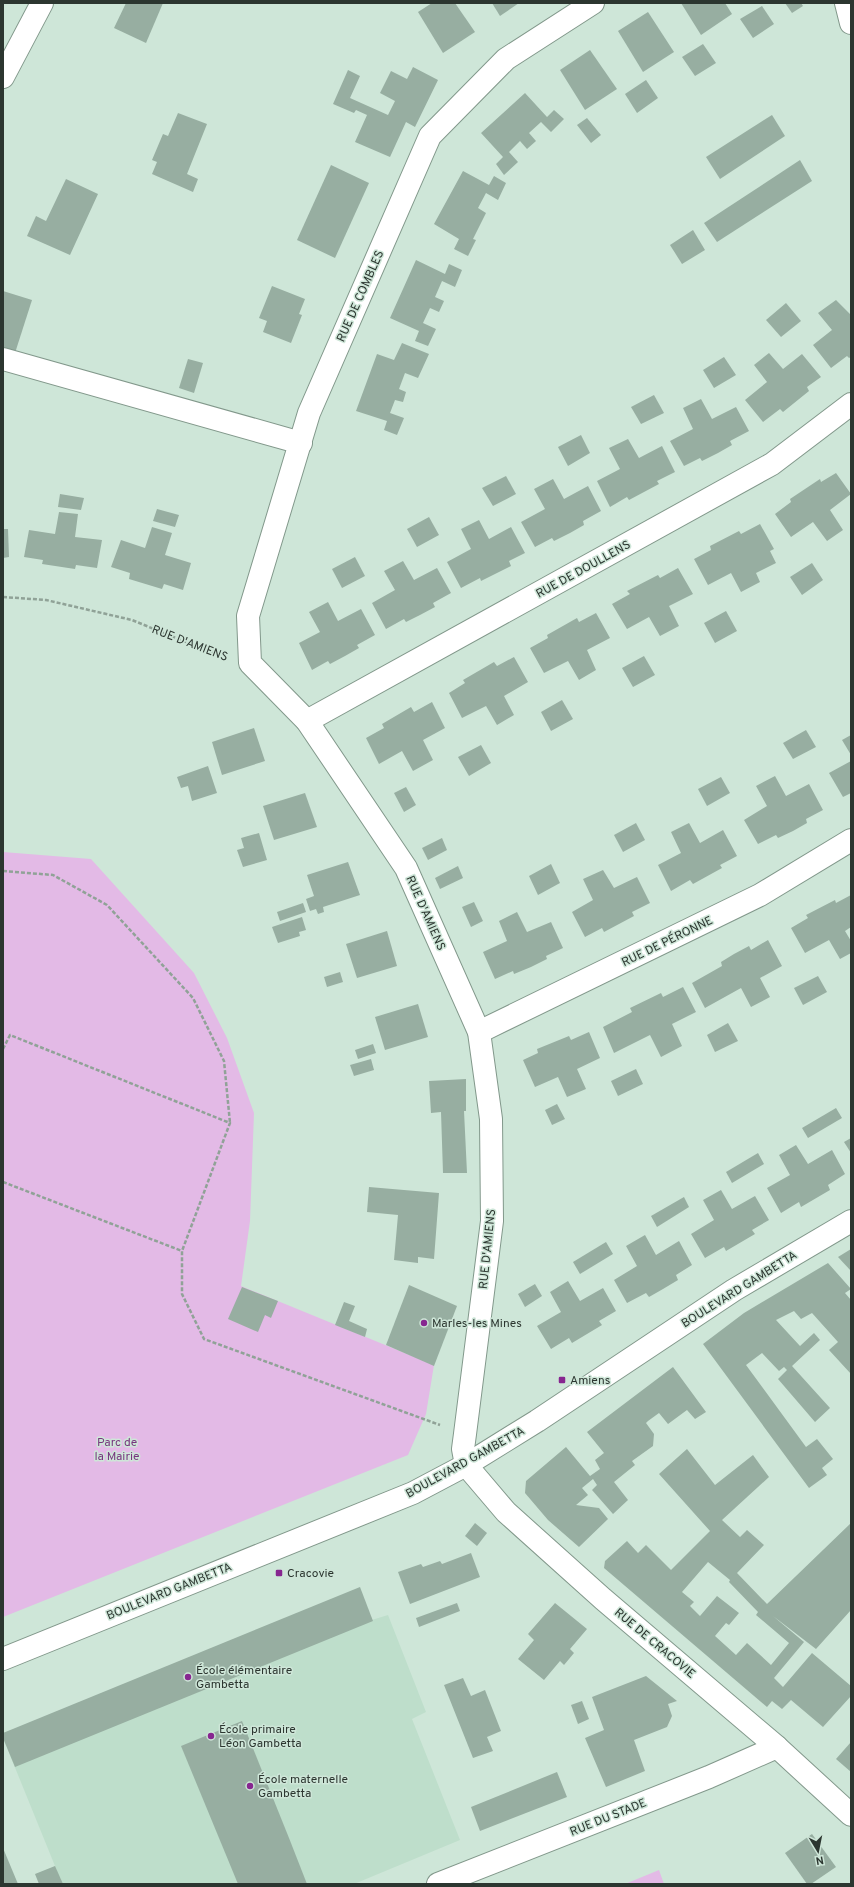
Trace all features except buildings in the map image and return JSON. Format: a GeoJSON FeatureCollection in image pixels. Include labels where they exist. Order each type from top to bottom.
{"type":"FeatureCollection","features":[{"type":"Feature","properties":{"kind":"street"},"geometry":{"type":"LineString","coordinates":[[3,77],[42,3]]}},
{"type":"Feature","properties":{"kind":"street","name":"RUE DE COMBLES"},"geometry":{"type":"LineString","coordinates":[[250,663],[248,616],[309,413],[430,136],[506,59],[593,3]]}},
{"type":"Feature","properties":{"kind":"street"},"geometry":{"type":"LineString","coordinates":[[846,3],[851,23]]}},
{"type":"Feature","properties":{"kind":"street"},"geometry":{"type":"LineString","coordinates":[[3,359],[301,443]]}},
{"type":"Feature","properties":{"kind":"street","name":"RUE DE DOULLENS"},"geometry":{"type":"LineString","coordinates":[[307,722],[772,464],[851,404]]}},
{"type":"Feature","properties":{"kind":"street","name":"RUE D'AMIENS"},"geometry":{"type":"LineString","coordinates":[[250,663],[307,722],[406,868],[479,1032],[491,1119],[492,1221],[464,1434],[463,1449],[466,1464]]}},
{"type":"Feature","properties":{"kind":"street","name":"RUE DE PÉRONNE"},"geometry":{"type":"LineString","coordinates":[[479,1032],[760,895],[851,840]]}},
{"type":"Feature","properties":{"kind":"street","name":"BOULEVARD GAMBETTA"},"geometry":{"type":"LineString","coordinates":[[3,1659],[413,1494],[537,1421],[734,1290],[851,1221]]}},
{"type":"Feature","properties":{"kind":"street","name":"RUE DE CRACOVIE"},"geometry":{"type":"LineString","coordinates":[[466,1464],[506,1512],[603,1599],[777,1747],[851,1815]]}},
{"type":"Feature","properties":{"kind":"street","name":"RUE DU STADE"},"geometry":{"type":"LineString","coordinates":[[438,1884],[709,1777],[777,1747]]}},
{"type":"Feature","properties":{"kind":"path","name":"RUE D'AMIENS"},"geometry":{"type":"LineString","coordinates":[[3,597],[46,600],[132,620],[224,657],[250,663]]}},
{"type":"Feature","properties":{"kind":"path"},"geometry":{"type":"LineString","coordinates":[[3,871],[53,875],[107,905],[193,998],[224,1061],[230,1123],[182,1251],[182,1294],[204,1339],[464,1434]]}},
{"type":"Feature","properties":{"kind":"path"},"geometry":{"type":"LineString","coordinates":[[3,1050],[10,1034],[230,1123]]}},
{"type":"Feature","properties":{"kind":"path"},"geometry":{"type":"LineString","coordinates":[[3,1182],[182,1251]]}},
{"type":"Feature","properties":{"kind":"shaded area","name":"École primaire Léon Gambetta"},"geometry":{"type":"Polygon","coordinates":[[[388,1615],[426,1712],[412,1719],[460,1840],[354,1884],[39,1884],[55,1866],[3,1738],[3,1733],[388,1615]]]}},
{"type":"Feature","properties":{"kind":"green space","name":"Parc de la Mairie"},"geometry":{"type":"Polygon","coordinates":[[[3,852],[91,859],[194,973],[227,1038],[254,1113],[250,1221],[241,1286],[434,1365],[426,1414],[408,1455],[3,1617],[3,852]]]}},
{"type":"Feature","properties":{"kind":"green space"},"geometry":{"type":"Polygon","coordinates":[[[659,1870],[664,1884],[625,1884],[659,1870]]]}},
{"type":"Feature","properties":{"kind":"place","name":"Marles-les Mines"},"geometry":{"type":"Point","coordinates":[424,1323]}},
{"type":"Feature","properties":{"kind":"place","name":"Amiens"},"geometry":{"type":"Point","coordinates":[562,1380]}},
{"type":"Feature","properties":{"kind":"place","name":"Cracovie"},"geometry":{"type":"Point","coordinates":[279,1573]}},
{"type":"Feature","properties":{"kind":"place","name":"École élémentaire Gambetta"},"geometry":{"type":"Point","coordinates":[188,1677]}},
{"type":"Feature","properties":{"kind":"place","name":"École primaire Léon Gambetta"},"geometry":{"type":"Point","coordinates":[211,1736]}},
{"type":"Feature","properties":{"kind":"place","name":"École maternelle Gambetta"},"geometry":{"type":"Point","coordinates":[250,1786]}}]}
